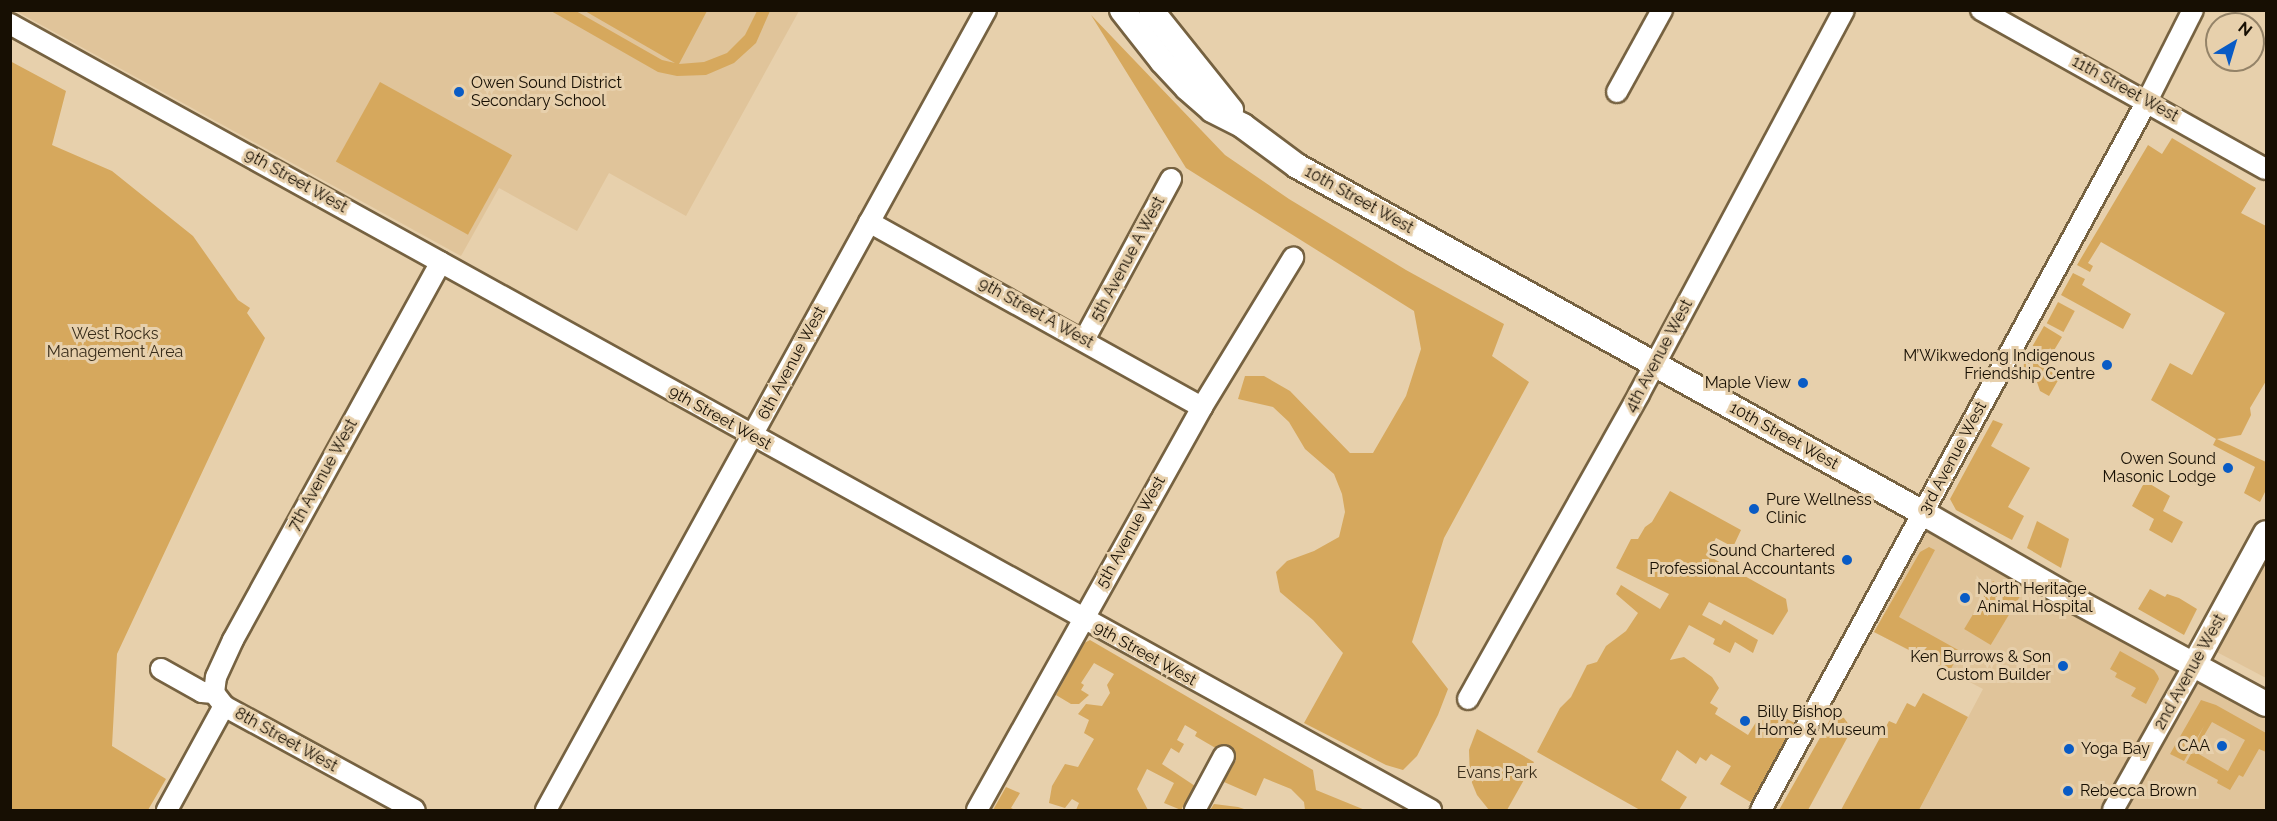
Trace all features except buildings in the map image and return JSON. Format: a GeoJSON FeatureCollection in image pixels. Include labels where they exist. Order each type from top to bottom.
{"type":"FeatureCollection","features":[{"type":"Feature","properties":{"kind":"main road","name":"10th Street West"},"geometry":{"type":"LineString","coordinates":[[1122,10],[1187,88],[1212,110],[1244,126],[1297,166],[1923,513],[2076,601],[2266,704]]}},
{"type":"Feature","properties":{"kind":"main road","name":"10th Street West"},"geometry":{"type":"LineString","coordinates":[[1151,10],[1244,126]]}},
{"type":"Feature","properties":{"kind":"main road","name":"2nd Avenue West"},"geometry":{"type":"LineString","coordinates":[[2194,665],[2266,533]]}},
{"type":"Feature","properties":{"kind":"street","name":"6th Avenue West"},"geometry":{"type":"LineString","coordinates":[[546,810],[986,10]]}},
{"type":"Feature","properties":{"kind":"street"},"geometry":{"type":"LineString","coordinates":[[1617,92],[1662,10]]}},
{"type":"Feature","properties":{"kind":"street","name":"4th Avenue West"},"geometry":{"type":"LineString","coordinates":[[1468,699],[1654,365],[1844,10]]}},
{"type":"Feature","properties":{"kind":"street","name":"11th Street West"},"geometry":{"type":"LineString","coordinates":[[1982,10],[2266,169]]}},
{"type":"Feature","properties":{"kind":"street","name":"3rd Avenue West"},"geometry":{"type":"LineString","coordinates":[[1761,810],[2147,101],[2193,10]]}},
{"type":"Feature","properties":{"kind":"street","name":"9th Street West"},"geometry":{"type":"LineString","coordinates":[[10,24],[1431,810]]}},
{"type":"Feature","properties":{"kind":"street","name":"5th Avenue A West"},"geometry":{"type":"LineString","coordinates":[[1084,340],[1171,179]]}},
{"type":"Feature","properties":{"kind":"street","name":"9th Street A West"},"geometry":{"type":"LineString","coordinates":[[869,222],[1202,407]]}},
{"type":"Feature","properties":{"kind":"street","name":"5th Avenue West"},"geometry":{"type":"LineString","coordinates":[[977,810],[1202,407],[1293,258]]}},
{"type":"Feature","properties":{"kind":"street","name":"7th Avenue West"},"geometry":{"type":"LineString","coordinates":[[167,810],[219,699],[216,677],[232,640],[441,262]]}},
{"type":"Feature","properties":{"kind":"street","name":"2nd Avenue West"},"geometry":{"type":"LineString","coordinates":[[2114,810],[2194,665]]}},
{"type":"Feature","properties":{"kind":"street","name":"8th Street West"},"geometry":{"type":"LineString","coordinates":[[161,669],[219,699],[415,810]]}},
{"type":"Feature","properties":{"kind":"street"},"geometry":{"type":"LineString","coordinates":[[1195,810],[1224,756]]}},
{"type":"Feature","properties":{"kind":"shaded area","name":"Owen Sound District Secondary School"},"geometry":{"type":"Polygon","coordinates":[[[16,11],[799,11],[686,216],[609,173],[577,231],[499,188],[461,256],[16,11]]]}},
{"type":"Feature","properties":{"kind":"shaded area"},"geometry":{"type":"Polygon","coordinates":[[[1930,525],[2266,710],[2266,810],[1919,810],[1983,689],[1874,632],[1930,525]]]}},
{"type":"Feature","properties":{"kind":"shaded area"},"geometry":{"type":"Polygon","coordinates":[[[2266,555],[2266,678],[2213,650],[2266,555]]]}},
{"type":"Feature","properties":{"kind":"green space"},"geometry":{"type":"Polygon","coordinates":[[[551,11],[576,11],[662,60],[675,63],[585,11],[707,11],[679,64],[704,62],[727,53],[745,35],[757,11],[770,11],[756,43],[734,63],[706,75],[677,76],[658,72],[551,11]]]}},
{"type":"Feature","properties":{"kind":"green space"},"geometry":{"type":"Polygon","coordinates":[[[1091,15],[1225,155],[1289,199],[1406,270],[1504,324],[1492,356],[1529,382],[1444,538],[1412,642],[1448,689],[1438,715],[1417,756],[1403,770],[1386,765],[1304,723],[1343,653],[1313,620],[1280,592],[1276,572],[1287,561],[1314,551],[1339,537],[1345,512],[1342,494],[1334,474],[1305,449],[1289,422],[1273,407],[1238,399],[1245,376],[1264,376],[1290,391],[1350,453],[1373,453],[1406,396],[1421,349],[1414,311],[1186,168],[1091,15]]]}},
{"type":"Feature","properties":{"kind":"green space","name":"West Rocks Management Area"},"geometry":{"type":"Polygon","coordinates":[[[10,61],[66,91],[52,145],[112,171],[193,236],[238,300],[250,308],[247,313],[265,338],[117,654],[112,746],[166,779],[148,810],[11,810],[10,61]]]}},
{"type":"Feature","properties":{"kind":"green space"},"geometry":{"type":"Polygon","coordinates":[[[380,82],[512,155],[468,235],[336,162],[380,82]]]}},
{"type":"Feature","properties":{"kind":"green space"},"geometry":{"type":"Polygon","coordinates":[[[2172,138],[2256,188],[2241,213],[2266,226],[2266,381],[2250,408],[2251,415],[2241,435],[2217,439],[2266,462],[2266,490],[2260,502],[2244,493],[2255,467],[2213,445],[2216,439],[2151,400],[2170,363],[2192,375],[2225,313],[2101,242],[2088,263],[2093,266],[2090,272],[2077,265],[2148,145],[2162,154],[2172,138]]]}},
{"type":"Feature","properties":{"kind":"green space"},"geometry":{"type":"Polygon","coordinates":[[[2073,273],[2085,279],[2082,285],[2131,314],[2123,329],[2061,295],[2073,273]]]}},
{"type":"Feature","properties":{"kind":"green space"},"geometry":{"type":"Polygon","coordinates":[[[2058,302],[2075,311],[2064,332],[2047,323],[2058,302]]]}},
{"type":"Feature","properties":{"kind":"green space"},"geometry":{"type":"Polygon","coordinates":[[[2044,326],[2062,337],[2044,367],[2060,377],[2049,396],[2040,391],[2035,376],[2020,368],[2044,326]]]}},
{"type":"Feature","properties":{"kind":"green space"},"geometry":{"type":"Polygon","coordinates":[[[1993,420],[2003,424],[1991,446],[2030,468],[2008,507],[2024,516],[2012,540],[1956,510],[1950,499],[1993,420]]]}},
{"type":"Feature","properties":{"kind":"green space"},"geometry":{"type":"Polygon","coordinates":[[[2145,481],[2170,496],[2163,511],[2183,522],[2172,543],[2149,530],[2154,519],[2132,506],[2145,481]]]}},
{"type":"Feature","properties":{"kind":"green space"},"geometry":{"type":"Polygon","coordinates":[[[1670,491],[1741,530],[1733,547],[1716,538],[1707,555],[1786,599],[1788,611],[1773,635],[1709,602],[1702,615],[1721,625],[1724,620],[1758,640],[1753,653],[1735,642],[1730,653],[1713,644],[1715,639],[1689,625],[1670,660],[1684,657],[1712,677],[1719,688],[1710,703],[1718,708],[1715,714],[1748,735],[1765,708],[1795,723],[1752,803],[1720,784],[1731,766],[1711,754],[1706,761],[1700,757],[1696,764],[1677,750],[1661,780],[1687,797],[1679,810],[1640,810],[1537,752],[1560,708],[1571,697],[1587,665],[1597,662],[1606,646],[1626,631],[1638,613],[1616,594],[1621,585],[1660,609],[1669,594],[1616,568],[1631,539],[1638,539],[1645,527],[1652,522],[1670,491]]]}},
{"type":"Feature","properties":{"kind":"green space"},"geometry":{"type":"Polygon","coordinates":[[[2037,521],[2069,539],[2061,568],[2027,548],[2037,521]]]}},
{"type":"Feature","properties":{"kind":"green space"},"geometry":{"type":"Polygon","coordinates":[[[1929,547],[1935,550],[1899,617],[1960,651],[1950,671],[1874,632],[1920,552],[1929,547]]]}},
{"type":"Feature","properties":{"kind":"green space"},"geometry":{"type":"Polygon","coordinates":[[[1993,581],[2020,597],[1991,645],[1964,629],[1993,581]]]}},
{"type":"Feature","properties":{"kind":"green space"},"geometry":{"type":"Polygon","coordinates":[[[2150,589],[2165,597],[2167,594],[2179,598],[2197,609],[2184,635],[2138,609],[2150,589]]]}},
{"type":"Feature","properties":{"kind":"green space"},"geometry":{"type":"Polygon","coordinates":[[[1090,640],[1313,770],[1316,790],[1365,810],[1305,810],[1304,802],[1291,789],[1264,778],[1256,796],[1224,782],[1236,760],[1195,736],[1197,732],[1185,725],[1177,740],[1184,744],[1179,753],[1171,748],[1162,764],[1195,786],[1181,810],[1164,803],[1174,783],[1147,769],[1137,789],[1148,810],[1076,810],[1079,803],[1072,799],[1065,808],[1049,803],[1052,786],[1065,764],[1078,767],[1094,739],[1084,733],[1089,720],[1078,714],[1086,704],[1102,706],[1110,693],[1107,685],[1114,674],[1094,663],[1081,683],[1084,685],[1081,690],[1089,695],[1079,704],[1071,704],[1056,695],[1084,643],[1090,640]]]}},
{"type":"Feature","properties":{"kind":"green space"},"geometry":{"type":"Polygon","coordinates":[[[2120,651],[2154,670],[2158,676],[2159,679],[2146,704],[2131,696],[2136,688],[2115,677],[2117,673],[2110,669],[2120,651]]]}},
{"type":"Feature","properties":{"kind":"green space"},"geometry":{"type":"Polygon","coordinates":[[[1923,693],[1968,717],[1919,810],[1841,810],[1889,721],[1896,724],[1907,703],[1915,707],[1923,693]]]}},
{"type":"Feature","properties":{"kind":"green space"},"geometry":{"type":"Polygon","coordinates":[[[2201,700],[2216,705],[2266,733],[2266,752],[2259,749],[2243,777],[2239,775],[2230,790],[2217,783],[2218,780],[2186,763],[2191,754],[2197,753],[2228,771],[2245,740],[2212,722],[2196,749],[2192,750],[2204,726],[2184,761],[2170,754],[2201,700]]]}},
{"type":"Feature","properties":{"kind":"green space"},"geometry":{"type":"Polygon","coordinates":[[[1834,713],[1844,718],[1852,729],[1808,810],[1779,810],[1834,713]]]}},
{"type":"Feature","properties":{"kind":"green space","name":"Evans Park"},"geometry":{"type":"Polygon","coordinates":[[[1477,729],[1534,762],[1507,810],[1489,810],[1477,795],[1470,778],[1469,750],[1477,729]]]}},
{"type":"Feature","properties":{"kind":"green space"},"geometry":{"type":"Polygon","coordinates":[[[1006,787],[1020,793],[1011,808],[1015,810],[993,810],[1006,787]]]}},
{"type":"Feature","properties":{"kind":"green space"},"geometry":{"type":"Polygon","coordinates":[[[1214,804],[1238,807],[1247,810],[1210,810],[1214,804]]]}},
{"type":"Feature","properties":{"kind":"place","name":"Owen Sound District Secondary School"},"geometry":{"type":"Point","coordinates":[459,92]}},
{"type":"Feature","properties":{"kind":"place","name":"M’Wikwedong Indigenous Friendship Centre"},"geometry":{"type":"Point","coordinates":[2107,365]}},
{"type":"Feature","properties":{"kind":"place","name":"Maple View"},"geometry":{"type":"Point","coordinates":[1803,383]}},
{"type":"Feature","properties":{"kind":"place","name":"Owen Sound Masonic Lodge"},"geometry":{"type":"Point","coordinates":[2228,468]}},
{"type":"Feature","properties":{"kind":"place","name":"Pure Wellness Clinic"},"geometry":{"type":"Point","coordinates":[1754,509]}},
{"type":"Feature","properties":{"kind":"place","name":"Sound Chartered Professional Accountants"},"geometry":{"type":"Point","coordinates":[1847,560]}},
{"type":"Feature","properties":{"kind":"place","name":"North Heritage Animal Hospital"},"geometry":{"type":"Point","coordinates":[1965,598]}},
{"type":"Feature","properties":{"kind":"place","name":"Ken Burrows & Son Custom Builder"},"geometry":{"type":"Point","coordinates":[2063,666]}},
{"type":"Feature","properties":{"kind":"place","name":"Billy Bishop Home & Museum"},"geometry":{"type":"Point","coordinates":[1745,721]}},
{"type":"Feature","properties":{"kind":"place","name":"CAA"},"geometry":{"type":"Point","coordinates":[2222,746]}},
{"type":"Feature","properties":{"kind":"place","name":"Yoga Bay"},"geometry":{"type":"Point","coordinates":[2069,749]}},
{"type":"Feature","properties":{"kind":"place","name":"Rebecca Brown"},"geometry":{"type":"Point","coordinates":[2068,791]}}]}
